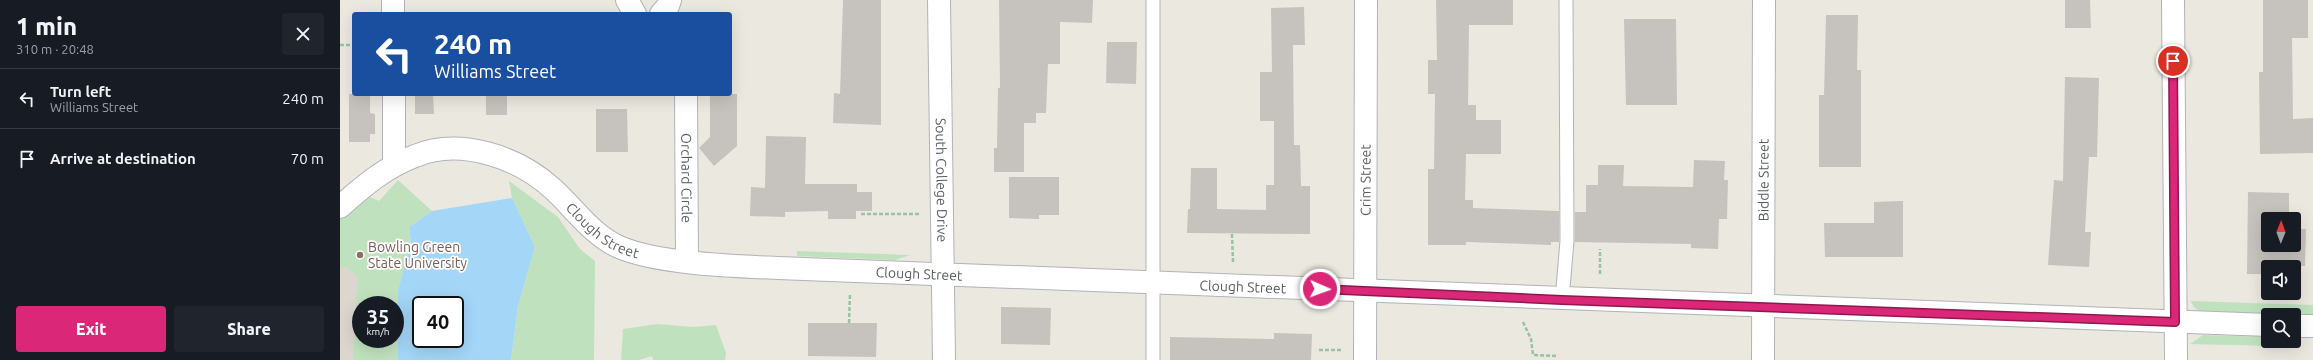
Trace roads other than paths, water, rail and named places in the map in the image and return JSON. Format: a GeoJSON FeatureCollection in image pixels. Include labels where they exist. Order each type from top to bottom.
{"type":"FeatureCollection","features":[{"type":"Feature","properties":{"kind":"street"},"geometry":{"type":"LineString","coordinates":[[393,0],[393,12]]}},
{"type":"Feature","properties":{"kind":"street"},"geometry":{"type":"LineString","coordinates":[[627,0],[634,12]]}},
{"type":"Feature","properties":{"kind":"street","name":"South College Drive"},"geometry":{"type":"LineString","coordinates":[[939,0],[944,360]]}},
{"type":"Feature","properties":{"kind":"street","name":"Crim Street"},"geometry":{"type":"LineString","coordinates":[[1366,0],[1366,360]]}},
{"type":"Feature","properties":{"kind":"street","name":"Biddle Street"},"geometry":{"type":"LineString","coordinates":[[1763,360],[1764,0]]}},
{"type":"Feature","properties":{"kind":"street"},"geometry":{"type":"LineString","coordinates":[[2173,0],[2176,360]]}},
{"type":"Feature","properties":{"kind":"street"},"geometry":{"type":"LineString","coordinates":[[394,96],[394,165]]}},
{"type":"Feature","properties":{"kind":"street","name":"Orchard Circle"},"geometry":{"type":"LineString","coordinates":[[686,96],[687,261]]}},
{"type":"Feature","properties":{"kind":"street","name":"Clough Street"},"geometry":{"type":"LineString","coordinates":[[340,207],[371,180],[394,165],[430,151],[460,149],[492,154],[523,168],[552,188],[592,227],[619,247],[641,253],[687,261],[756,267],[1153,284],[1365,290],[1562,300],[2261,325]]}},
{"type":"Feature","properties":{"kind":"street"},"geometry":{"type":"LineString","coordinates":[[2301,326],[2313,326]]}},
{"type":"Feature","properties":{"kind":"lane"},"geometry":{"type":"LineString","coordinates":[[1153,0],[1154,360]]}},
{"type":"Feature","properties":{"kind":"lane"},"geometry":{"type":"LineString","coordinates":[[1562,300],[1567,241],[1566,0]]}},
{"type":"Feature","properties":{"kind":"water"},"geometry":{"type":"Polygon","coordinates":[[[512,198],[535,247],[518,306],[511,360],[398,360],[398,348],[404,348],[404,296],[398,296],[398,290],[411,243],[409,227],[432,211],[512,198]]]}},
{"type":"Feature","properties":{"kind":"place","name":"Bowling Green State University"},"geometry":{"type":"Point","coordinates":[360,255]}}]}
